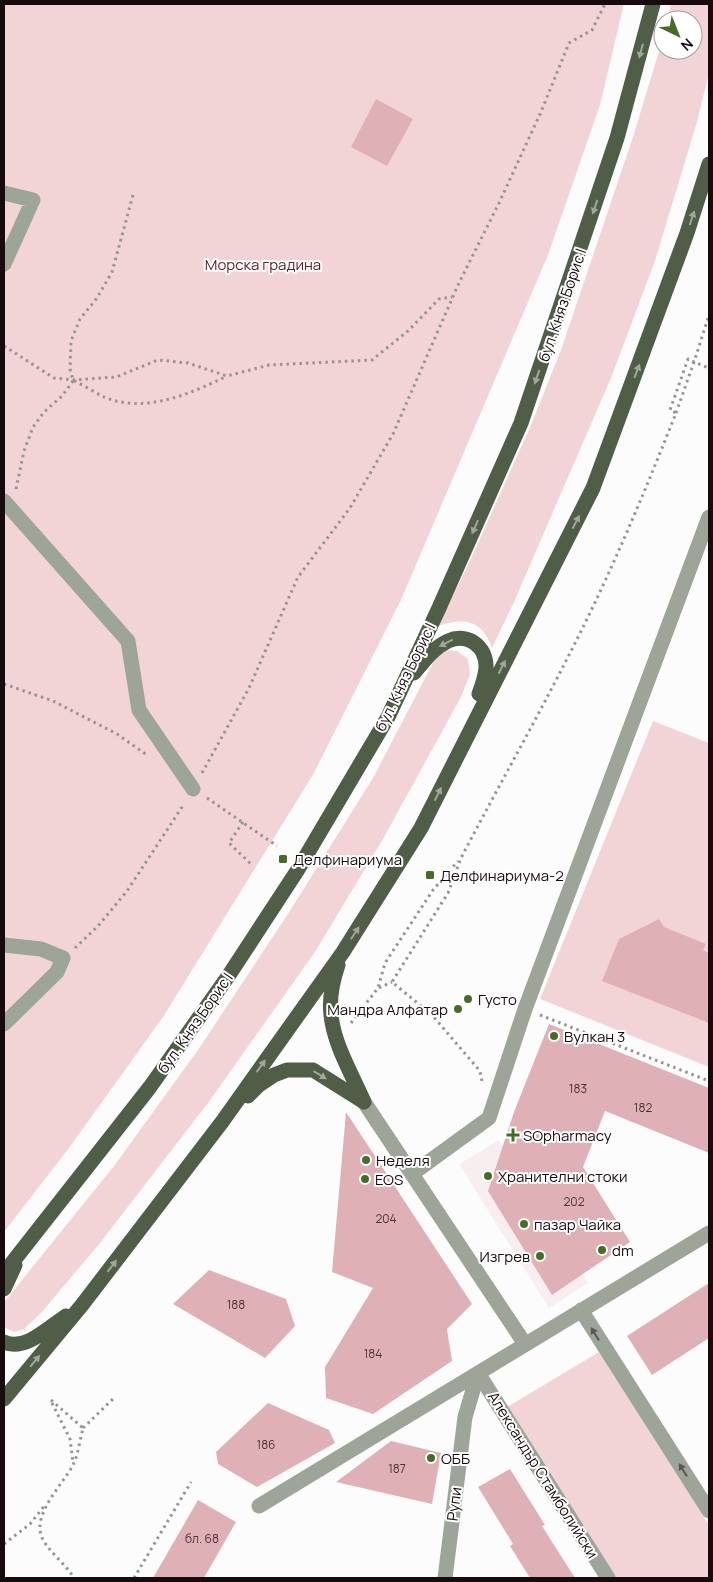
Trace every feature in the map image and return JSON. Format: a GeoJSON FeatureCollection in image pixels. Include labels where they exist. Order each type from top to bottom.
{"type":"FeatureCollection","features":[{"type":"Feature","properties":{"kind":"main road","name":"бул. Княз Борис I"},"geometry":{"type":"LineString","coordinates":[[4,1272],[150,1087],[229,974],[297,871],[388,717],[439,608],[521,423],[617,138],[653,4]]}},
{"type":"Feature","properties":{"kind":"main road"},"geometry":{"type":"LineString","coordinates":[[4,1399],[82,1305],[222,1122],[343,952],[421,828],[593,488],[680,251],[709,164]]}},
{"type":"Feature","properties":{"kind":"main road"},"geometry":{"type":"LineString","coordinates":[[388,717],[414,674],[426,658],[437,648],[448,641],[459,638],[466,638],[473,642],[485,656],[485,676],[456,757]]}},
{"type":"Feature","properties":{"kind":"main road"},"geometry":{"type":"LineString","coordinates":[[343,952],[334,978],[330,1014],[337,1041],[364,1102]]}},
{"type":"Feature","properties":{"kind":"main road"},"geometry":{"type":"LineString","coordinates":[[222,1122],[259,1085],[274,1075],[287,1070],[313,1070],[364,1102]]}},
{"type":"Feature","properties":{"kind":"main road"},"geometry":{"type":"LineString","coordinates":[[4,1290],[22,1250]]}},
{"type":"Feature","properties":{"kind":"main road"},"geometry":{"type":"LineString","coordinates":[[4,1342],[17,1345],[28,1341],[82,1305]]}},
{"type":"Feature","properties":{"kind":"street"},"geometry":{"type":"LineString","coordinates":[[4,193],[33,200],[4,264]]}},
{"type":"Feature","properties":{"kind":"street"},"geometry":{"type":"LineString","coordinates":[[6,504],[128,640],[139,710],[193,789]]}},
{"type":"Feature","properties":{"kind":"street"},"geometry":{"type":"LineString","coordinates":[[412,1174],[490,1118],[525,1009],[709,517]]}},
{"type":"Feature","properties":{"kind":"street"},"geometry":{"type":"LineString","coordinates":[[4,945],[41,950],[63,958],[57,972],[4,1024]]}},
{"type":"Feature","properties":{"kind":"street"},"geometry":{"type":"LineString","coordinates":[[364,1102],[525,1344]]}},
{"type":"Feature","properties":{"kind":"street"},"geometry":{"type":"LineString","coordinates":[[259,1506],[709,1233]]}},
{"type":"Feature","properties":{"kind":"street"},"geometry":{"type":"LineString","coordinates":[[581,1310],[709,1511]]}},
{"type":"Feature","properties":{"kind":"street","name":"Рупи"},"geometry":{"type":"LineString","coordinates":[[445,1578],[465,1417],[478,1372]]}},
{"type":"Feature","properties":{"kind":"street","name":"Александър Стамболийски"},"geometry":{"type":"LineString","coordinates":[[478,1372],[608,1578]]}},
{"type":"Feature","properties":{"kind":"path"},"geometry":{"type":"LineString","coordinates":[[63,958],[98,926],[127,891],[193,789],[249,688],[298,577],[350,508],[393,434],[452,297],[541,112],[568,44],[592,30],[604,4]]}},
{"type":"Feature","properties":{"kind":"path"},"geometry":{"type":"LineString","coordinates":[[133,195],[112,272],[97,298],[80,319],[71,341],[70,369],[73,380],[105,397],[128,402],[156,403],[199,389],[228,376],[268,365],[372,360],[408,331],[439,299],[452,297]]}},
{"type":"Feature","properties":{"kind":"path"},"geometry":{"type":"LineString","coordinates":[[378,988],[392,982],[448,893],[460,858],[571,652],[629,530],[676,413],[709,315]]}},
{"type":"Feature","properties":{"kind":"path"},"geometry":{"type":"LineString","coordinates":[[4,346],[54,378],[73,380],[116,377],[158,360],[188,363],[228,376]]}},
{"type":"Feature","properties":{"kind":"path"},"geometry":{"type":"LineString","coordinates":[[676,413],[670,410],[688,360],[709,368]]}},
{"type":"Feature","properties":{"kind":"path"},"geometry":{"type":"LineString","coordinates":[[6,504],[14,496],[24,451],[33,427],[44,412],[62,396],[73,380]]}},
{"type":"Feature","properties":{"kind":"path"},"geometry":{"type":"LineString","coordinates":[[4,684],[53,701],[117,734],[148,756]]}},
{"type":"Feature","properties":{"kind":"path"},"geometry":{"type":"LineString","coordinates":[[193,789],[277,846]]}},
{"type":"Feature","properties":{"kind":"path"},"geometry":{"type":"LineString","coordinates":[[242,822],[229,843],[252,865]]}},
{"type":"Feature","properties":{"kind":"path"},"geometry":{"type":"LineString","coordinates":[[337,1041],[378,988],[386,963],[433,890],[460,858]]}},
{"type":"Feature","properties":{"kind":"path"},"geometry":{"type":"LineString","coordinates":[[392,982],[432,1015],[480,1071],[484,1090]]}},
{"type":"Feature","properties":{"kind":"path"},"geometry":{"type":"LineString","coordinates":[[525,1009],[709,1081]]}},
{"type":"Feature","properties":{"kind":"path"},"geometry":{"type":"LineString","coordinates":[[4,1544],[30,1524],[49,1501],[74,1464],[83,1428],[113,1399]]}},
{"type":"Feature","properties":{"kind":"path"},"geometry":{"type":"LineString","coordinates":[[74,1464],[70,1438],[51,1400],[83,1428]]}},
{"type":"Feature","properties":{"kind":"path"},"geometry":{"type":"LineString","coordinates":[[134,1578],[191,1482]]}},
{"type":"Feature","properties":{"kind":"path"},"geometry":{"type":"LineString","coordinates":[[49,1501],[41,1518],[41,1534],[74,1578]]}},
{"type":"Feature","properties":{"kind":"shaded area","name":"пазар Чайка"},"geometry":{"type":"Polygon","coordinates":[[[499,1140],[588,1283],[549,1308],[459,1164],[499,1140]]]}},
{"type":"Feature","properties":{"kind":"green space","name":"Морска градина"},"geometry":{"type":"Polygon","coordinates":[[[4,4],[624,4],[600,105],[548,255],[401,600],[314,773],[163,1017],[69,1148],[4,1232],[4,4]]]}},
{"type":"Feature","properties":{"kind":"green space"},"geometry":{"type":"Polygon","coordinates":[[[671,4],[709,4],[709,73],[697,122],[655,261],[611,378],[514,602],[492,648],[483,631],[471,623],[456,622],[438,626],[469,563],[531,425],[561,350],[633,137],[656,60],[703,60],[703,10],[670,10],[671,4]]]}},
{"type":"Feature","properties":{"kind":"green space"},"geometry":{"type":"Polygon","coordinates":[[[446,650],[457,651],[468,659],[470,674],[461,697],[383,839],[315,952],[208,1103],[100,1243],[41,1313],[24,1329],[14,1332],[4,1327],[5,1301],[114,1166],[198,1050],[286,917],[373,778],[435,659],[446,650]]]}},
{"type":"Feature","properties":{"kind":"green space"},"geometry":{"type":"Polygon","coordinates":[[[653,721],[709,743],[709,1067],[540,999],[653,721]]]}},
{"type":"Feature","properties":{"kind":"green space"},"geometry":{"type":"Polygon","coordinates":[[[599,1352],[709,1525],[709,1578],[615,1578],[507,1407],[599,1352]]]}},
{"type":"Feature","properties":{"kind":"building"},"geometry":{"type":"Polygon","coordinates":[[[376,99],[413,119],[387,166],[351,147],[376,99]]]}},
{"type":"Feature","properties":{"kind":"building"},"geometry":{"type":"Polygon","coordinates":[[[659,919],[664,927],[706,944],[703,950],[709,953],[709,1023],[602,981],[619,939],[659,919]]]}},
{"type":"Feature","properties":{"kind":"building"},"geometry":{"type":"Polygon","coordinates":[[[549,1024],[709,1088],[709,1153],[605,1111],[583,1167],[630,1242],[552,1295],[488,1191],[514,1112],[549,1024]]]}},
{"type":"Feature","properties":{"kind":"building"},"geometry":{"type":"Polygon","coordinates":[[[346,1112],[472,1304],[447,1329],[452,1361],[373,1414],[326,1398],[325,1367],[373,1288],[332,1272],[346,1112]]]}},
{"type":"Feature","properties":{"kind":"building"},"geometry":{"type":"Polygon","coordinates":[[[209,1270],[286,1299],[295,1326],[265,1358],[173,1304],[209,1270]]]}},
{"type":"Feature","properties":{"kind":"building"},"geometry":{"type":"Polygon","coordinates":[[[709,1283],[709,1338],[652,1375],[627,1336],[709,1283]]]}},
{"type":"Feature","properties":{"kind":"building"},"geometry":{"type":"Polygon","coordinates":[[[268,1403],[329,1430],[335,1443],[257,1487],[218,1464],[216,1452],[268,1403]]]}},
{"type":"Feature","properties":{"kind":"building"},"geometry":{"type":"Polygon","coordinates":[[[391,1441],[441,1453],[432,1504],[336,1482],[391,1441]]]}},
{"type":"Feature","properties":{"kind":"building"},"geometry":{"type":"Polygon","coordinates":[[[510,1469],[545,1525],[542,1526],[575,1578],[530,1578],[510,1546],[513,1544],[478,1487],[510,1469]]]}},
{"type":"Feature","properties":{"kind":"building"},"geometry":{"type":"Polygon","coordinates":[[[198,1500],[236,1522],[204,1578],[153,1578],[198,1500]]]}},
{"type":"Feature","properties":{"kind":"place","name":"Делфинариума"},"geometry":{"type":"Point","coordinates":[283,859]}},
{"type":"Feature","properties":{"kind":"place","name":"Делфинариума-2"},"geometry":{"type":"Point","coordinates":[430,875]}},
{"type":"Feature","properties":{"kind":"place","name":"Густо"},"geometry":{"type":"Point","coordinates":[468,999]}},
{"type":"Feature","properties":{"kind":"place","name":"Мандра Алфатар"},"geometry":{"type":"Point","coordinates":[458,1009]}},
{"type":"Feature","properties":{"kind":"place","name":"Вулкан 3"},"geometry":{"type":"Point","coordinates":[554,1036]}},
{"type":"Feature","properties":{"kind":"place","name":"SOpharmacy"},"geometry":{"type":"Point","coordinates":[513,1135]}},
{"type":"Feature","properties":{"kind":"place","name":"Неделя"},"geometry":{"type":"Point","coordinates":[366,1160]}},
{"type":"Feature","properties":{"kind":"place","name":"Хранителни стоки"},"geometry":{"type":"Point","coordinates":[488,1176]}},
{"type":"Feature","properties":{"kind":"place","name":"EOS"},"geometry":{"type":"Point","coordinates":[365,1179]}},
{"type":"Feature","properties":{"kind":"place","name":"пазар Чайка"},"geometry":{"type":"Point","coordinates":[524,1224]}},
{"type":"Feature","properties":{"kind":"place","name":"dm"},"geometry":{"type":"Point","coordinates":[602,1250]}},
{"type":"Feature","properties":{"kind":"place","name":"Изгрев"},"geometry":{"type":"Point","coordinates":[540,1256]}},
{"type":"Feature","properties":{"kind":"place","name":"ОББ"},"geometry":{"type":"Point","coordinates":[431,1458]}}]}
